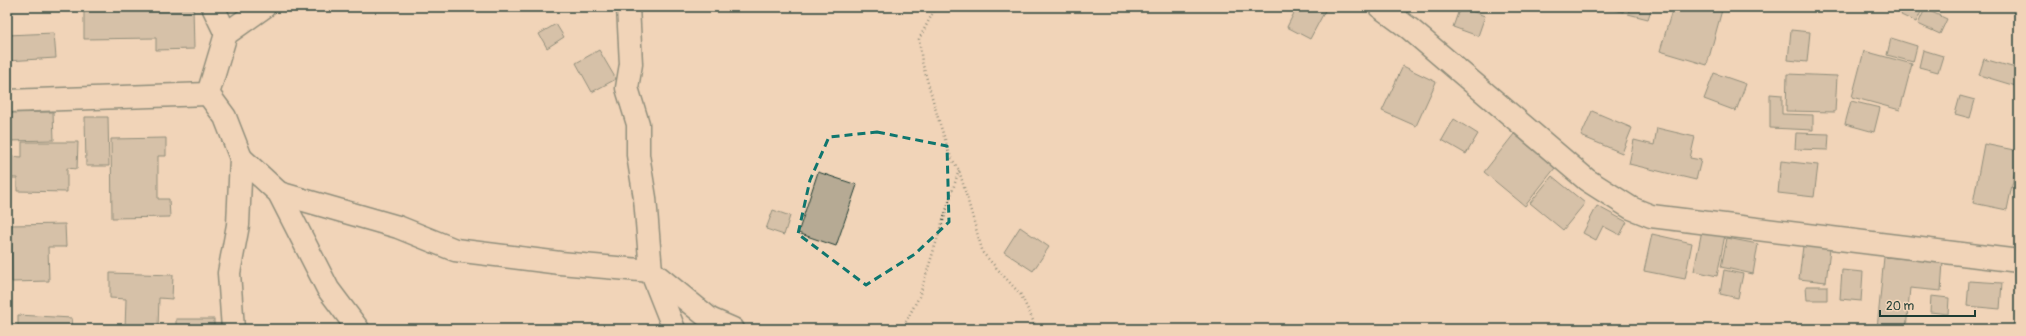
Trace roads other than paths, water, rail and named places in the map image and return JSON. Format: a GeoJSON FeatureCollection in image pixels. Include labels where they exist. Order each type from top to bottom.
{"type":"FeatureCollection","features":[{"type":"Feature","properties":{"kind":"street"},"geometry":{"type":"LineString","coordinates":[[213,7],[226,34]]}},
{"type":"Feature","properties":{"kind":"street"},"geometry":{"type":"LineString","coordinates":[[208,94],[226,34],[264,7]]}},
{"type":"Feature","properties":{"kind":"street"},"geometry":{"type":"LineString","coordinates":[[628,7],[631,64],[627,88],[638,124],[638,155],[646,198],[651,271],[674,329]]}},
{"type":"Feature","properties":{"kind":"street"},"geometry":{"type":"LineString","coordinates":[[1380,7],[1410,29],[1587,180],[1631,208],[1651,216],[2019,261]]}},
{"type":"Feature","properties":{"kind":"street"},"geometry":{"type":"LineString","coordinates":[[7,101],[208,94]]}},
{"type":"Feature","properties":{"kind":"street"},"geometry":{"type":"LineString","coordinates":[[208,94],[225,116],[241,158],[238,225],[229,273],[233,329]]}},
{"type":"Feature","properties":{"kind":"street"},"geometry":{"type":"LineString","coordinates":[[241,158],[279,192],[328,289],[358,329]]}},
{"type":"Feature","properties":{"kind":"street"},"geometry":{"type":"LineString","coordinates":[[279,192],[398,227],[455,250],[560,263],[651,271],[710,318],[733,329]]}}]}
